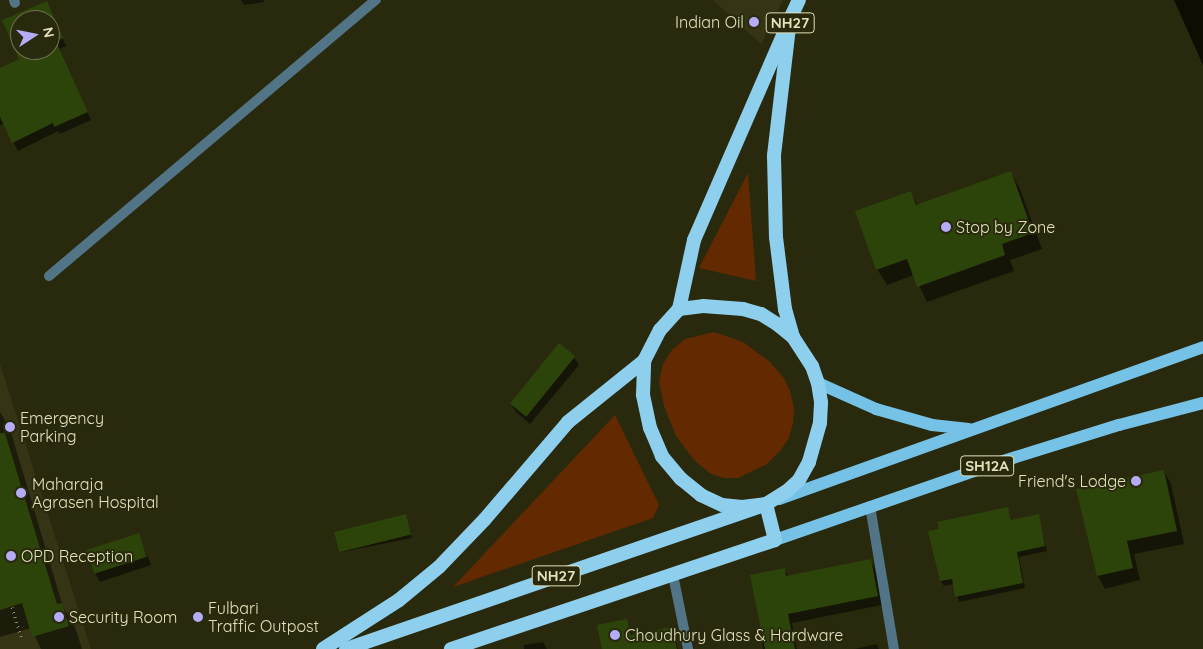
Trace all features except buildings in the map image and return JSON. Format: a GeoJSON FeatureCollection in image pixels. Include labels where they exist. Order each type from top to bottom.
{"type":"FeatureCollection","features":[{"type":"Feature","properties":{"kind":"highway","name":"NH27"},"geometry":{"type":"LineString","coordinates":[[323,649],[399,600],[439,567],[485,519],[568,422],[644,361],[660,330],[679,309],[694,240],[799,0]]}},
{"type":"Feature","properties":{"kind":"highway","name":"NH27"},"geometry":{"type":"LineString","coordinates":[[346,649],[766,504],[788,491],[799,480],[809,462],[820,422],[821,403],[818,383],[812,366],[793,337],[785,309],[776,237],[774,156],[790,19]]}},
{"type":"Feature","properties":{"kind":"highway","name":"NH27"},"geometry":{"type":"LineString","coordinates":[[679,309],[703,306],[743,309],[761,314],[793,337]]}},
{"type":"Feature","properties":{"kind":"highway","name":"NH27"},"geometry":{"type":"LineString","coordinates":[[644,361],[643,395],[650,428],[662,456],[681,479],[701,495],[722,505],[742,507],[766,504]]}},
{"type":"Feature","properties":{"kind":"highway"},"geometry":{"type":"LineString","coordinates":[[766,504],[775,540]]}},
{"type":"Feature","properties":{"kind":"highway","name":"NH27"},"geometry":{"type":"LineString","coordinates":[[451,649],[775,540]]}},
{"type":"Feature","properties":{"kind":"main road","name":"SH12A"},"geometry":{"type":"LineString","coordinates":[[766,504],[1203,347]]}},
{"type":"Feature","properties":{"kind":"main road","name":"SH12A"},"geometry":{"type":"LineString","coordinates":[[818,383],[876,409],[932,425],[974,430]]}},
{"type":"Feature","properties":{"kind":"main road","name":"SH12A"},"geometry":{"type":"LineString","coordinates":[[775,540],[870,506],[1119,425],[1203,403]]}},
{"type":"Feature","properties":{"kind":"street"},"geometry":{"type":"LineString","coordinates":[[49,276],[376,0]]}},
{"type":"Feature","properties":{"kind":"street"},"geometry":{"type":"LineString","coordinates":[[870,506],[894,649]]}},
{"type":"Feature","properties":{"kind":"street"},"geometry":{"type":"LineString","coordinates":[[673,575],[688,649]]}},
{"type":"Feature","properties":{"kind":"path"},"geometry":{"type":"LineString","coordinates":[[12,606],[22,639]]}},
{"type":"Feature","properties":{"kind":"shaded area","name":"Indian Oil"},"geometry":{"type":"Polygon","coordinates":[[[713,0],[783,0],[761,44],[713,0]]]}},
{"type":"Feature","properties":{"kind":"shaded area"},"geometry":{"type":"Polygon","coordinates":[[[1174,0],[1203,0],[1203,65],[1174,0]]]}},
{"type":"Feature","properties":{"kind":"shaded area"},"geometry":{"type":"Polygon","coordinates":[[[748,173],[756,281],[699,268],[748,173]]]}},
{"type":"Feature","properties":{"kind":"shaded area"},"geometry":{"type":"Polygon","coordinates":[[[714,332],[743,342],[770,362],[783,377],[790,391],[794,408],[789,438],[780,451],[767,464],[738,478],[724,478],[711,474],[694,460],[676,436],[664,406],[659,381],[663,364],[672,350],[685,339],[714,332]]]}},
{"type":"Feature","properties":{"kind":"shaded area","name":"Maharaja Agrasen Hospital"},"geometry":{"type":"Polygon","coordinates":[[[0,364],[91,649],[0,649],[0,364]]]}},
{"type":"Feature","properties":{"kind":"shaded area"},"geometry":{"type":"Polygon","coordinates":[[[615,415],[659,505],[653,518],[453,587],[615,415]]]}},
{"type":"Feature","properties":{"kind":"place","name":"Indian Oil"},"geometry":{"type":"Point","coordinates":[754,22]}},
{"type":"Feature","properties":{"kind":"place","name":"Stop by Zone"},"geometry":{"type":"Point","coordinates":[946,227]}},
{"type":"Feature","properties":{"kind":"place","name":"Emergency Parking"},"geometry":{"type":"Point","coordinates":[10,427]}},
{"type":"Feature","properties":{"kind":"place","name":"Friend's Lodge"},"geometry":{"type":"Point","coordinates":[1136,481]}},
{"type":"Feature","properties":{"kind":"place","name":"Maharaja Agrasen Hospital"},"geometry":{"type":"Point","coordinates":[21,493]}},
{"type":"Feature","properties":{"kind":"place","name":"OPD Reception"},"geometry":{"type":"Point","coordinates":[11,556]}},
{"type":"Feature","properties":{"kind":"place","name":"Security Room"},"geometry":{"type":"Point","coordinates":[59,617]}},
{"type":"Feature","properties":{"kind":"place","name":"Fulbari Traffic Outpost"},"geometry":{"type":"Point","coordinates":[198,617]}},
{"type":"Feature","properties":{"kind":"place","name":"Choudhury Glass & Hardware"},"geometry":{"type":"Point","coordinates":[615,635]}}]}
